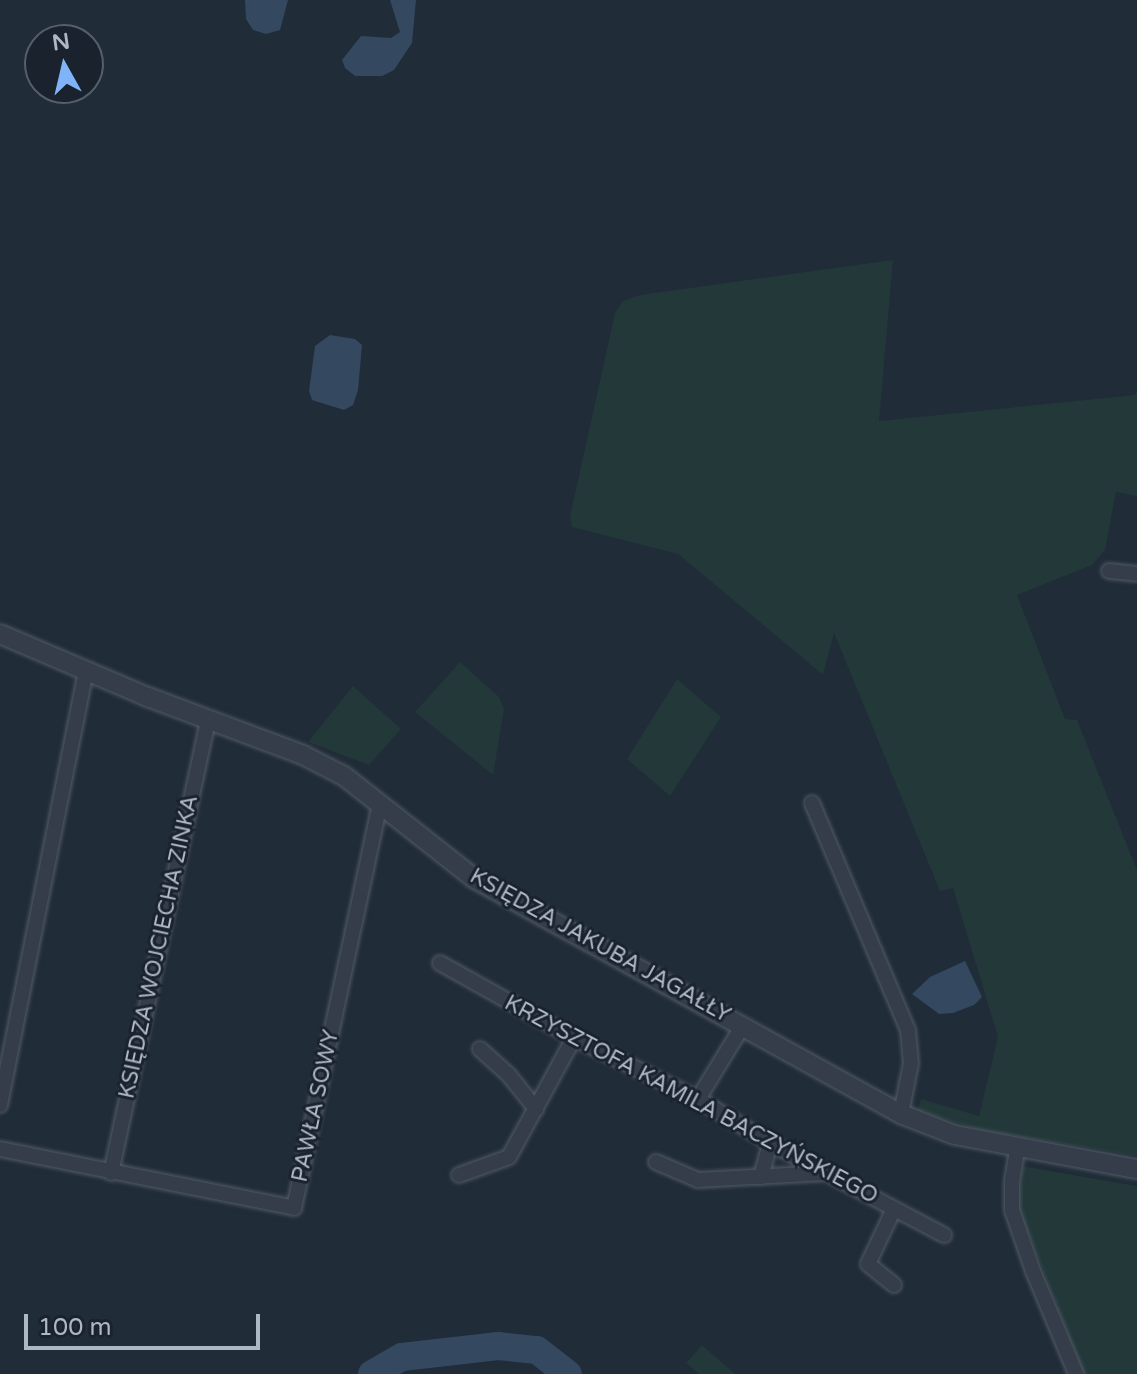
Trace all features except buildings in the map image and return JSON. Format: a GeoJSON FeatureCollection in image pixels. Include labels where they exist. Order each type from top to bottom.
{"type":"FeatureCollection","features":[{"type":"Feature","properties":{"kind":"street"},"geometry":{"type":"LineString","coordinates":[[1109,571],[1137,574]]}},
{"type":"Feature","properties":{"kind":"street","name":"KSIĘDZA JAKUBA JAGAŁŁY"},"geometry":{"type":"LineString","coordinates":[[0,634],[208,720],[303,755],[344,776],[475,879],[901,1114],[955,1135],[1017,1150],[1137,1169]]}},
{"type":"Feature","properties":{"kind":"street"},"geometry":{"type":"LineString","coordinates":[[0,1105],[86,669]]}},
{"type":"Feature","properties":{"kind":"street","name":"KSIĘDZA WOJCIECHA ZINKA"},"geometry":{"type":"LineString","coordinates":[[111,1173],[208,720]]}},
{"type":"Feature","properties":{"kind":"street","name":"PAWŁA SOWY"},"geometry":{"type":"LineString","coordinates":[[0,1149],[294,1208],[380,803]]}},
{"type":"Feature","properties":{"kind":"street"},"geometry":{"type":"LineString","coordinates":[[812,803],[908,1030],[911,1063],[901,1114]]}},
{"type":"Feature","properties":{"kind":"street","name":"KRZYSZTOFA KAMILA BACZYŃSKIEGO"},"geometry":{"type":"LineString","coordinates":[[440,963],[574,1038],[698,1099],[770,1143],[944,1235]]}},
{"type":"Feature","properties":{"kind":"street"},"geometry":{"type":"LineString","coordinates":[[698,1099],[742,1027]]}},
{"type":"Feature","properties":{"kind":"street"},"geometry":{"type":"LineString","coordinates":[[459,1175],[509,1157],[574,1038]]}},
{"type":"Feature","properties":{"kind":"street"},"geometry":{"type":"LineString","coordinates":[[480,1049],[508,1074],[536,1109]]}},
{"type":"Feature","properties":{"kind":"street"},"geometry":{"type":"LineString","coordinates":[[761,1177],[770,1143]]}},
{"type":"Feature","properties":{"kind":"street"},"geometry":{"type":"LineString","coordinates":[[1017,1150],[1012,1180],[1012,1210],[1033,1271],[1076,1374]]}},
{"type":"Feature","properties":{"kind":"street"},"geometry":{"type":"LineString","coordinates":[[656,1162],[698,1180],[826,1173]]}},
{"type":"Feature","properties":{"kind":"street"},"geometry":{"type":"LineString","coordinates":[[894,1209],[868,1264],[894,1285]]}},
{"type":"Feature","properties":{"kind":"green space"},"geometry":{"type":"Polygon","coordinates":[[[893,260],[879,421],[1135,395],[1137,389],[1137,496],[1116,492],[1105,550],[1092,565],[1017,595],[1065,719],[1077,720],[1137,870],[1137,1156],[976,1129],[918,1110],[921,1099],[979,1116],[998,1037],[953,888],[940,891],[834,633],[823,675],[678,554],[572,527],[570,516],[615,313],[623,301],[640,295],[893,260]]]}},
{"type":"Feature","properties":{"kind":"green space"},"geometry":{"type":"Polygon","coordinates":[[[460,662],[499,697],[504,709],[493,775],[415,712],[460,662]]]}},
{"type":"Feature","properties":{"kind":"green space"},"geometry":{"type":"Polygon","coordinates":[[[677,679],[721,717],[670,796],[627,759],[677,679]]]}},
{"type":"Feature","properties":{"kind":"green space"},"geometry":{"type":"Polygon","coordinates":[[[353,686],[401,729],[369,765],[308,742],[353,686]]]}},
{"type":"Feature","properties":{"kind":"green space"},"geometry":{"type":"Polygon","coordinates":[[[1022,1166],[1137,1186],[1137,1374],[1084,1374],[1019,1208],[1022,1166]]]}},
{"type":"Feature","properties":{"kind":"green space"},"geometry":{"type":"Polygon","coordinates":[[[702,1345],[735,1374],[699,1374],[686,1363],[702,1345]]]}},
{"type":"Feature","properties":{"kind":"water"},"geometry":{"type":"Polygon","coordinates":[[[245,0],[288,0],[280,30],[266,34],[253,30],[246,19],[245,0]]]}},
{"type":"Feature","properties":{"kind":"water"},"geometry":{"type":"Polygon","coordinates":[[[390,0],[416,0],[412,43],[394,70],[382,76],[355,76],[345,68],[342,60],[361,36],[391,38],[400,32],[390,0]]]}},
{"type":"Feature","properties":{"kind":"water"},"geometry":{"type":"Polygon","coordinates":[[[330,335],[355,339],[362,345],[358,390],[353,405],[344,410],[312,400],[309,391],[315,346],[330,335]]]}},
{"type":"Feature","properties":{"kind":"water"},"geometry":{"type":"Polygon","coordinates":[[[965,961],[982,997],[974,1005],[953,1013],[939,1014],[912,994],[930,977],[965,961]]]}},
{"type":"Feature","properties":{"kind":"waterway"},"geometry":{"type":"LineString","coordinates":[[372,1374],[402,1357],[498,1346],[537,1350],[568,1374]]}}]}
